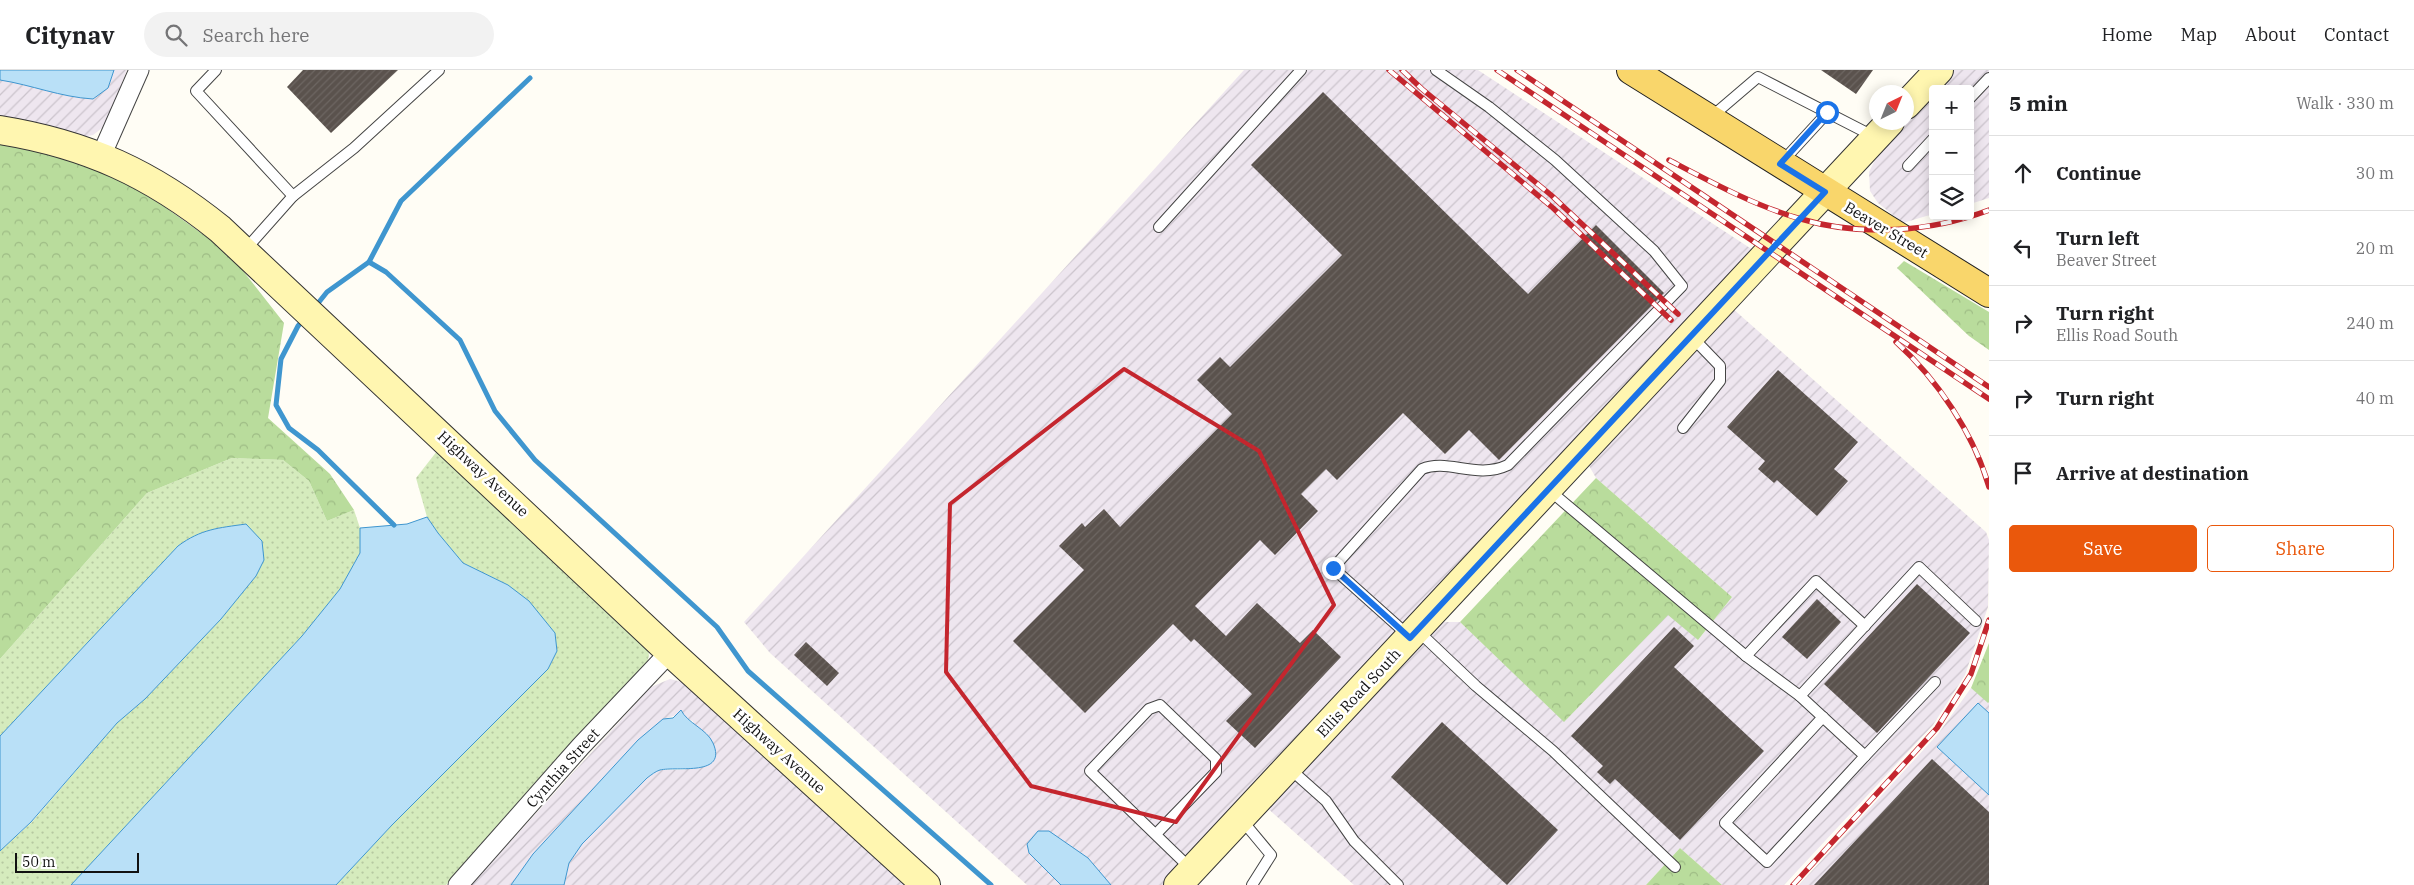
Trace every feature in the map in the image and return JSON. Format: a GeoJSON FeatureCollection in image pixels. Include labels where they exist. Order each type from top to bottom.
{"type":"FeatureCollection","features":[{"type":"Feature","properties":{"kind":"main road","name":"Beaver Street"},"geometry":{"type":"LineString","coordinates":[[1631,70],[1989,293]]}},
{"type":"Feature","properties":{"kind":"street"},"geometry":{"type":"LineString","coordinates":[[102,156],[139,70]]}},
{"type":"Feature","properties":{"kind":"street"},"geometry":{"type":"LineString","coordinates":[[1914,97],[1939,70]]}},
{"type":"Feature","properties":{"kind":"street","name":"Highway Avenue"},"geometry":{"type":"LineString","coordinates":[[0,130],[25,134],[102,156],[162,186],[193,207],[245,250],[670,652],[926,885]]}},
{"type":"Feature","properties":{"kind":"street","name":"Ellis Road South"},"geometry":{"type":"LineString","coordinates":[[1185,877],[1692,337],[1883,130]]}},
{"type":"Feature","properties":{"kind":"street","name":"Cynthia Street"},"geometry":{"type":"LineString","coordinates":[[458,885],[581,746],[670,652]]}},
{"type":"Feature","properties":{"kind":"lane"},"geometry":{"type":"LineString","coordinates":[[216,70],[196,91],[294,196]]}},
{"type":"Feature","properties":{"kind":"lane"},"geometry":{"type":"LineString","coordinates":[[245,250],[294,196],[354,148],[439,70]]}},
{"type":"Feature","properties":{"kind":"lane"},"geometry":{"type":"LineString","coordinates":[[1159,227],[1301,70]]}},
{"type":"Feature","properties":{"kind":"lane"},"geometry":{"type":"LineString","coordinates":[[1436,70],[1489,107],[1555,160],[1654,251],[1682,286],[1508,465],[1497,470],[1479,472],[1430,465],[1422,469],[1333,568],[1553,751],[1675,867]]}},
{"type":"Feature","properties":{"kind":"lane"},"geometry":{"type":"LineString","coordinates":[[1709,120],[1758,77],[1827,112],[1869,126]]}},
{"type":"Feature","properties":{"kind":"lane"},"geometry":{"type":"LineString","coordinates":[[1974,94],[1989,78]]}},
{"type":"Feature","properties":{"kind":"lane"},"geometry":{"type":"LineString","coordinates":[[1780,164],[1827,112]]}},
{"type":"Feature","properties":{"kind":"lane"},"geometry":{"type":"LineString","coordinates":[[1908,166],[1929,143]]}},
{"type":"Feature","properties":{"kind":"lane"},"geometry":{"type":"LineString","coordinates":[[1683,428],[1720,381],[1720,366],[1692,337]]}},
{"type":"Feature","properties":{"kind":"lane"},"geometry":{"type":"LineString","coordinates":[[1549,490],[1746,656],[1800,696],[1865,756]]}},
{"type":"Feature","properties":{"kind":"lane"},"geometry":{"type":"LineString","coordinates":[[1800,696],[1919,567],[1976,621]]}},
{"type":"Feature","properties":{"kind":"lane"},"geometry":{"type":"LineString","coordinates":[[1746,656],[1816,581],[1865,626]]}},
{"type":"Feature","properties":{"kind":"lane"},"geometry":{"type":"LineString","coordinates":[[1822,717],[1725,823],[1767,862],[1936,682]]}},
{"type":"Feature","properties":{"kind":"lane"},"geometry":{"type":"LineString","coordinates":[[1156,834],[1216,772],[1216,759],[1160,705],[1149,709],[1090,771],[1156,834],[1185,877]]}},
{"type":"Feature","properties":{"kind":"lane"},"geometry":{"type":"LineString","coordinates":[[1288,768],[1326,802],[1354,841],[1398,885]]}},
{"type":"Feature","properties":{"kind":"lane"},"geometry":{"type":"LineString","coordinates":[[1240,819],[1271,855],[1252,885]]}},
{"type":"Feature","properties":{"kind":"highlighted area"},"geometry":{"type":"Polygon","coordinates":[[[1124,369],[1259,451],[1334,605],[1176,822],[1031,786],[946,672],[950,504],[1124,369]]]}},
{"type":"Feature","properties":{"kind":"shaded area"},"geometry":{"type":"Polygon","coordinates":[[[0,70],[127,70],[106,125],[93,135],[83,137],[42,125],[0,116],[0,70]]]}},
{"type":"Feature","properties":{"kind":"shaded area"},"geometry":{"type":"Polygon","coordinates":[[[1244,70],[1478,70],[1753,250],[1164,885],[1027,885],[770,653],[744,622],[1244,70]]]}},
{"type":"Feature","properties":{"kind":"shaded area"},"geometry":{"type":"Polygon","coordinates":[[[1954,70],[1989,70],[1989,198],[1974,203],[1974,85],[1941,85],[1954,70]]]}},
{"type":"Feature","properties":{"kind":"shaded area"},"geometry":{"type":"Polygon","coordinates":[[[1929,97],[1929,215],[1903,223],[1878,203],[1870,191],[1869,172],[1880,150],[1899,130],[1914,130],[1914,113],[1929,97]]]}},
{"type":"Feature","properties":{"kind":"shaded area"},"geometry":{"type":"Polygon","coordinates":[[[1732,308],[1986,532],[1989,540],[1988,607],[1965,675],[1933,725],[1784,885],[1722,885],[1680,848],[1646,885],[1354,885],[1265,806],[1444,622],[1460,622],[1564,721],[1668,614],[1698,640],[1732,597],[1596,478],[1588,464],[1732,308]]]}},
{"type":"Feature","properties":{"kind":"shaded area"},"geometry":{"type":"Polygon","coordinates":[[[670,679],[694,685],[915,885],[564,885],[569,863],[582,844],[647,778],[658,770],[685,770],[693,721],[677,715],[663,719],[638,740],[533,854],[511,885],[471,885],[651,687],[670,679]]]}},
{"type":"Feature","properties":{"kind":"shaded area"},"geometry":{"type":"Polygon","coordinates":[[[1971,688],[1989,702],[1989,885],[1799,885],[1938,734],[1971,688]]]}},
{"type":"Feature","properties":{"kind":"green space"},"geometry":{"type":"Polygon","coordinates":[[[0,143],[99,167],[162,205],[229,253],[284,323],[268,418],[330,474],[354,510],[327,521],[309,481],[283,460],[232,458],[147,493],[0,659],[0,143]]]}},
{"type":"Feature","properties":{"kind":"green space"},"geometry":{"type":"Polygon","coordinates":[[[1904,261],[1989,312],[1989,350],[1969,336],[1897,268],[1904,261]]]}},
{"type":"Feature","properties":{"kind":"green space"},"geometry":{"type":"Polygon","coordinates":[[[441,446],[647,639],[649,656],[646,665],[446,885],[336,885],[392,825],[548,669],[557,651],[508,585],[463,563],[427,517],[416,478],[441,446]]]}},
{"type":"Feature","properties":{"kind":"green space"},"geometry":{"type":"Polygon","coordinates":[[[232,458],[283,460],[309,481],[327,521],[354,510],[360,528],[360,553],[340,589],[302,636],[71,885],[0,885],[0,851],[32,822],[117,723],[145,699],[221,619],[256,576],[178,546],[0,736],[0,659],[147,493],[232,458]]]}},
{"type":"Feature","properties":{"kind":"green space"},"geometry":{"type":"Polygon","coordinates":[[[1596,478],[1732,597],[1698,640],[1668,615],[1564,722],[1460,622],[1596,478]]]}},
{"type":"Feature","properties":{"kind":"green space"},"geometry":{"type":"Polygon","coordinates":[[[1989,643],[1989,702],[1988,703],[1971,688],[1989,643]]]}},
{"type":"Feature","properties":{"kind":"green space"},"geometry":{"type":"Polygon","coordinates":[[[1680,848],[1722,885],[1646,885],[1680,848]]]}},
{"type":"Feature","properties":{"kind":"water"},"geometry":{"type":"Polygon","coordinates":[[[0,70],[114,70],[108,88],[93,99],[69,96],[0,80],[0,70]]]}},
{"type":"Feature","properties":{"kind":"water"},"geometry":{"type":"Polygon","coordinates":[[[427,517],[463,563],[508,585],[529,601],[555,633],[557,651],[548,669],[392,825],[336,885],[71,885],[302,636],[340,589],[360,553],[360,528],[407,524],[427,517]]]}},
{"type":"Feature","properties":{"kind":"water"},"geometry":{"type":"Polygon","coordinates":[[[246,524],[262,541],[264,560],[256,576],[221,619],[145,699],[117,723],[31,822],[0,851],[0,736],[178,546],[202,533],[218,528],[246,524]]]}},
{"type":"Feature","properties":{"kind":"water"},"geometry":{"type":"Polygon","coordinates":[[[1978,703],[1989,713],[1989,795],[1937,747],[1978,703]]]}},
{"type":"Feature","properties":{"kind":"water"},"geometry":{"type":"Polygon","coordinates":[[[681,710],[688,719],[710,738],[716,754],[713,761],[698,768],[660,770],[647,778],[582,844],[569,863],[564,885],[511,885],[533,854],[638,740],[663,719],[673,718],[681,710]]]}},
{"type":"Feature","properties":{"kind":"water"},"geometry":{"type":"Polygon","coordinates":[[[1038,831],[1049,831],[1088,858],[1111,885],[1061,885],[1029,853],[1027,844],[1038,831]]]}},
{"type":"Feature","properties":{"kind":"building"},"geometry":{"type":"Polygon","coordinates":[[[303,70],[398,70],[331,133],[287,87],[303,70]]]}},
{"type":"Feature","properties":{"kind":"building"},"geometry":{"type":"Polygon","coordinates":[[[1821,70],[1873,70],[1856,94],[1821,70]]]}},
{"type":"Feature","properties":{"kind":"building"},"geometry":{"type":"Polygon","coordinates":[[[1323,92],[1528,294],[1596,225],[1664,293],[1499,460],[1469,430],[1445,454],[1403,413],[1337,480],[1326,469],[1301,494],[1318,511],[1275,555],[1260,540],[1195,606],[1226,636],[1257,603],[1300,643],[1313,630],[1341,657],[1255,748],[1226,721],[1252,694],[1194,639],[1191,642],[1173,624],[1085,713],[1013,641],[1084,570],[1059,546],[1082,523],[1085,527],[1104,509],[1120,527],[1232,414],[1197,380],[1220,357],[1230,367],[1342,255],[1251,165],[1323,92]]]}},
{"type":"Feature","properties":{"kind":"building"},"geometry":{"type":"Polygon","coordinates":[[[1778,370],[1858,442],[1834,469],[1848,481],[1817,516],[1777,480],[1774,483],[1758,469],[1765,461],[1727,427],[1778,370]]]}},
{"type":"Feature","properties":{"kind":"building"},"geometry":{"type":"Polygon","coordinates":[[[1917,584],[1970,633],[1877,733],[1824,684],[1917,584]]]}},
{"type":"Feature","properties":{"kind":"building"},"geometry":{"type":"Polygon","coordinates":[[[1817,599],[1841,622],[1807,659],[1782,637],[1817,599]]]}},
{"type":"Feature","properties":{"kind":"building"},"geometry":{"type":"Polygon","coordinates":[[[1674,627],[1694,646],[1674,667],[1764,751],[1680,840],[1615,779],[1610,784],[1597,772],[1603,766],[1571,736],[1674,627]]]}},
{"type":"Feature","properties":{"kind":"building"},"geometry":{"type":"Polygon","coordinates":[[[806,642],[839,673],[827,686],[794,655],[806,642]]]}},
{"type":"Feature","properties":{"kind":"building"},"geometry":{"type":"Polygon","coordinates":[[[1442,722],[1558,830],[1507,885],[1391,777],[1442,722]]]}},
{"type":"Feature","properties":{"kind":"building"},"geometry":{"type":"Polygon","coordinates":[[[1932,759],[1989,812],[1989,885],[1814,885],[1932,759]]]}},
{"type":"Feature","properties":{"kind":"waterway"},"geometry":{"type":"LineString","coordinates":[[369,262],[401,201],[530,78]]}},
{"type":"Feature","properties":{"kind":"waterway"},"geometry":{"type":"LineString","coordinates":[[315,307],[327,292],[369,262],[386,272],[460,340],[495,411],[535,460],[717,627],[748,671],[991,885]]}},
{"type":"Feature","properties":{"kind":"waterway"},"geometry":{"type":"LineString","coordinates":[[304,319],[298,326],[281,359],[276,405],[289,428],[318,450],[394,525]]}},
{"type":"Feature","properties":{"kind":"railway"},"geometry":{"type":"LineString","coordinates":[[1389,70],[1553,208],[1671,320]]}},
{"type":"Feature","properties":{"kind":"railway"},"geometry":{"type":"LineString","coordinates":[[1402,70],[1422,89],[1551,195],[1678,314]]}},
{"type":"Feature","properties":{"kind":"railway"},"geometry":{"type":"LineString","coordinates":[[1497,70],[1989,399]]}},
{"type":"Feature","properties":{"kind":"railway"},"geometry":{"type":"LineString","coordinates":[[1517,70],[1989,387]]}},
{"type":"Feature","properties":{"kind":"railway"},"geometry":{"type":"LineString","coordinates":[[1669,160],[1750,200],[1784,214],[1824,225],[1872,230],[1896,230],[1944,223],[1989,210]]}},
{"type":"Feature","properties":{"kind":"railway"},"geometry":{"type":"LineString","coordinates":[[1896,342],[1926,373],[1952,408],[1974,447],[1989,487]]}},
{"type":"Feature","properties":{"kind":"railway"},"geometry":{"type":"LineString","coordinates":[[1793,885],[1937,728],[1971,674],[1989,620]]}},
{"type":"Feature","properties":{"kind":"route"},"geometry":{"type":"LineString","coordinates":[[1333,568],[1410,638],[1825,192],[1780,164],[1827,112]]}}]}
